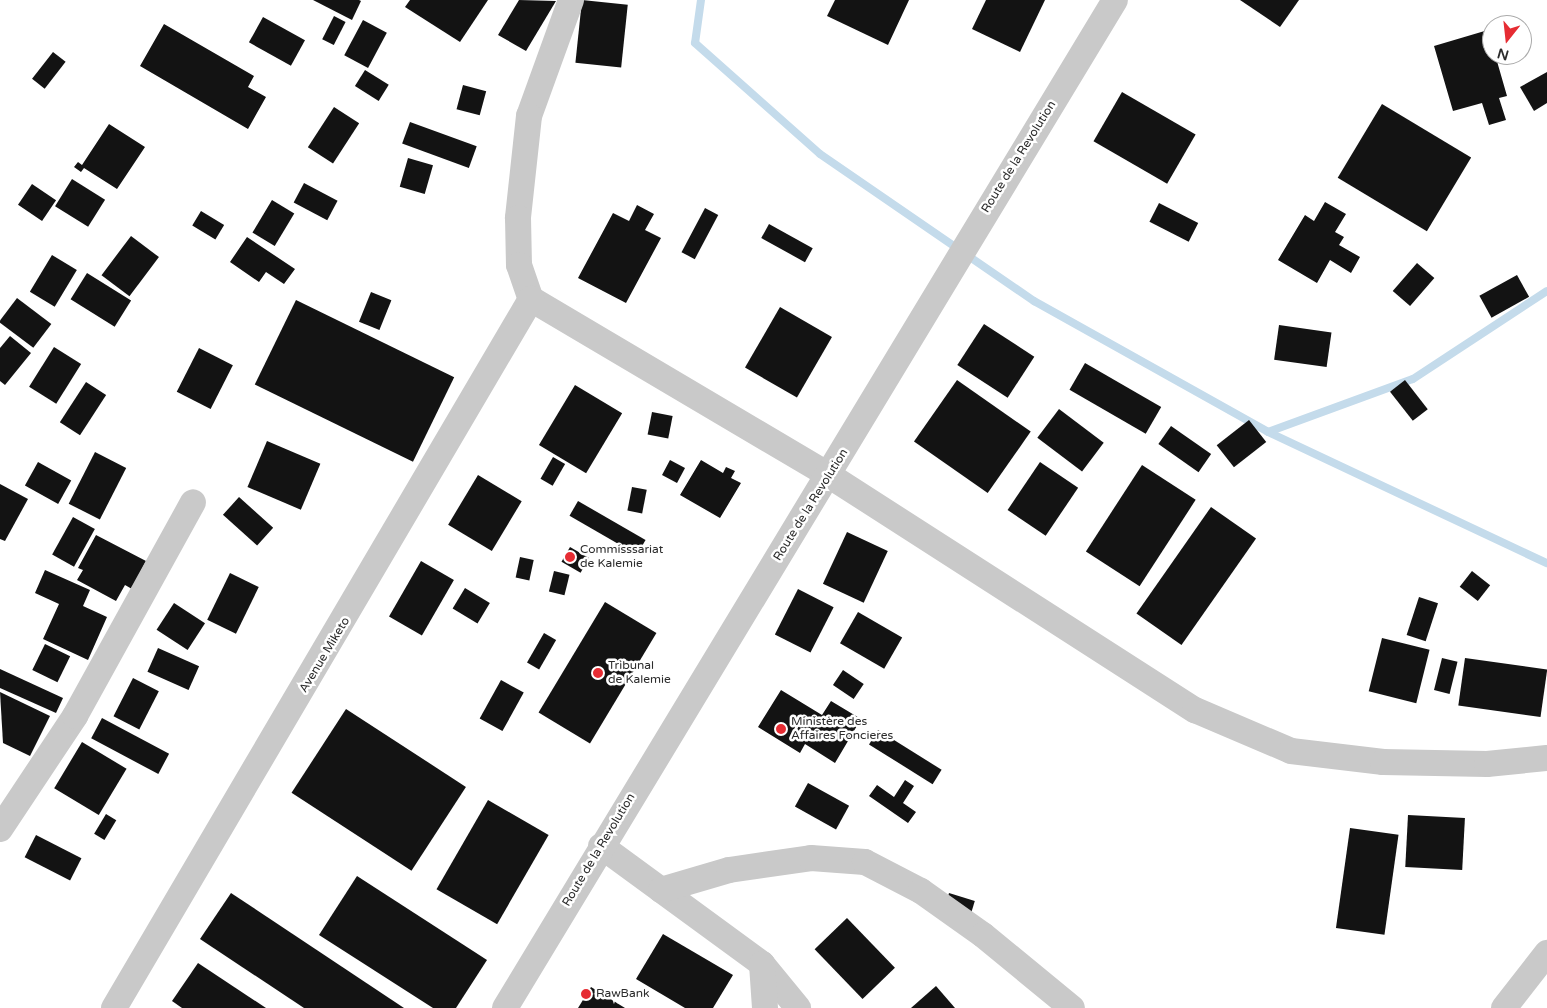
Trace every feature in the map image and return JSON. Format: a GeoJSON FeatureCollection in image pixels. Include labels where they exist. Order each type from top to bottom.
{"type":"FeatureCollection","features":[{"type":"Feature","properties":{"kind":"street"},"geometry":{"type":"LineString","coordinates":[[571,0],[529,116],[518,218],[519,265],[531,299],[830,476],[1195,710],[1290,751],[1383,762],[1487,764],[1547,758]]}},
{"type":"Feature","properties":{"kind":"street","name":"Route de la Revolution"},"geometry":{"type":"LineString","coordinates":[[505,1008],[601,846],[830,476],[1115,0]]}},
{"type":"Feature","properties":{"kind":"street","name":"Avenue Miketo"},"geometry":{"type":"LineString","coordinates":[[114,1008],[531,299]]}},
{"type":"Feature","properties":{"kind":"street"},"geometry":{"type":"LineString","coordinates":[[0,829],[75,716],[193,502]]}},
{"type":"Feature","properties":{"kind":"street"},"geometry":{"type":"LineString","coordinates":[[601,846],[762,964],[798,1008]]}},
{"type":"Feature","properties":{"kind":"street"},"geometry":{"type":"LineString","coordinates":[[661,890],[756,866],[811,858],[865,862],[921,891],[975,929],[1072,1008]]}},
{"type":"Feature","properties":{"kind":"street"},"geometry":{"type":"LineString","coordinates":[[1504,1008],[1547,953]]}},
{"type":"Feature","properties":{"kind":"street"},"geometry":{"type":"LineString","coordinates":[[762,964],[765,1008]]}},
{"type":"Feature","properties":{"kind":"building"},"geometry":{"type":"Polygon","coordinates":[[[313,0],[359,0],[361,1],[352,20],[313,0]]]}},
{"type":"Feature","properties":{"kind":"building"},"geometry":{"type":"Polygon","coordinates":[[[410,0],[488,0],[460,42],[405,7],[410,0]]]}},
{"type":"Feature","properties":{"kind":"building"},"geometry":{"type":"Polygon","coordinates":[[[519,0],[556,1],[526,51],[498,35],[519,0]]]}},
{"type":"Feature","properties":{"kind":"building"},"geometry":{"type":"Polygon","coordinates":[[[582,0],[628,5],[621,67],[575,63],[582,0]]]}},
{"type":"Feature","properties":{"kind":"building"},"geometry":{"type":"Polygon","coordinates":[[[835,0],[909,0],[888,45],[827,16],[835,0]]]}},
{"type":"Feature","properties":{"kind":"building"},"geometry":{"type":"Polygon","coordinates":[[[986,0],[1045,0],[1020,52],[972,29],[986,0]]]}},
{"type":"Feature","properties":{"kind":"building"},"geometry":{"type":"Polygon","coordinates":[[[1240,0],[1299,0],[1280,27],[1240,0]]]}},
{"type":"Feature","properties":{"kind":"building"},"geometry":{"type":"Polygon","coordinates":[[[334,16],[346,22],[334,45],[322,39],[334,16]]]}},
{"type":"Feature","properties":{"kind":"building"},"geometry":{"type":"Polygon","coordinates":[[[263,17],[305,40],[291,66],[249,42],[263,17]]]}},
{"type":"Feature","properties":{"kind":"building"},"geometry":{"type":"Polygon","coordinates":[[[363,20],[387,33],[368,68],[344,55],[363,20]]]}},
{"type":"Feature","properties":{"kind":"building"},"geometry":{"type":"Polygon","coordinates":[[[164,24],[254,76],[248,87],[266,97],[248,129],[140,66],[164,24]]]}},
{"type":"Feature","properties":{"kind":"building"},"geometry":{"type":"Polygon","coordinates":[[[1482,32],[1482,65],[1498,65],[1507,96],[1499,98],[1506,120],[1489,125],[1482,103],[1453,111],[1434,46],[1482,32]]]}},
{"type":"Feature","properties":{"kind":"building"},"geometry":{"type":"Polygon","coordinates":[[[53,52],[66,62],[45,89],[32,79],[53,52]]]}},
{"type":"Feature","properties":{"kind":"building"},"geometry":{"type":"Polygon","coordinates":[[[365,70],[389,85],[379,101],[355,86],[365,70]]]}},
{"type":"Feature","properties":{"kind":"building"},"geometry":{"type":"Polygon","coordinates":[[[1547,72],[1547,103],[1534,111],[1520,87],[1547,72]]]}},
{"type":"Feature","properties":{"kind":"building"},"geometry":{"type":"Polygon","coordinates":[[[463,85],[486,91],[480,115],[457,109],[463,85]]]}},
{"type":"Feature","properties":{"kind":"building"},"geometry":{"type":"Polygon","coordinates":[[[1122,92],[1196,134],[1167,184],[1094,141],[1122,92]]]}},
{"type":"Feature","properties":{"kind":"building"},"geometry":{"type":"Polygon","coordinates":[[[1382,104],[1471,158],[1427,231],[1338,178],[1382,104]]]}},
{"type":"Feature","properties":{"kind":"building"},"geometry":{"type":"Polygon","coordinates":[[[334,107],[359,123],[333,164],[308,147],[334,107]]]}},
{"type":"Feature","properties":{"kind":"building"},"geometry":{"type":"Polygon","coordinates":[[[410,122],[477,146],[469,168],[402,144],[410,122]]]}},
{"type":"Feature","properties":{"kind":"building"},"geometry":{"type":"Polygon","coordinates":[[[109,124],[145,147],[117,189],[84,168],[81,172],[74,167],[78,162],[82,165],[109,124]]]}},
{"type":"Feature","properties":{"kind":"building"},"geometry":{"type":"Polygon","coordinates":[[[408,158],[433,165],[425,194],[400,187],[408,158]]]}},
{"type":"Feature","properties":{"kind":"building"},"geometry":{"type":"Polygon","coordinates":[[[72,179],[105,200],[88,227],[55,206],[72,179]]]}},
{"type":"Feature","properties":{"kind":"building"},"geometry":{"type":"Polygon","coordinates":[[[304,183],[338,201],[327,220],[294,202],[304,183]]]}},
{"type":"Feature","properties":{"kind":"building"},"geometry":{"type":"Polygon","coordinates":[[[32,184],[56,200],[42,221],[18,205],[32,184]]]}},
{"type":"Feature","properties":{"kind":"building"},"geometry":{"type":"Polygon","coordinates":[[[272,200],[294,213],[275,246],[252,233],[272,200]]]}},
{"type":"Feature","properties":{"kind":"building"},"geometry":{"type":"Polygon","coordinates":[[[1325,202],[1346,214],[1335,232],[1344,237],[1339,245],[1360,257],[1351,273],[1330,260],[1317,283],[1278,260],[1305,215],[1314,221],[1325,202]]]}},
{"type":"Feature","properties":{"kind":"building"},"geometry":{"type":"Polygon","coordinates":[[[1159,203],[1198,223],[1189,242],[1149,222],[1159,203]]]}},
{"type":"Feature","properties":{"kind":"building"},"geometry":{"type":"Polygon","coordinates":[[[637,205],[654,214],[645,230],[661,238],[626,303],[578,278],[613,213],[629,221],[637,205]]]}},
{"type":"Feature","properties":{"kind":"building"},"geometry":{"type":"Polygon","coordinates":[[[705,208],[718,215],[695,259],[682,252],[705,208]]]}},
{"type":"Feature","properties":{"kind":"building"},"geometry":{"type":"Polygon","coordinates":[[[201,211],[224,225],[215,239],[192,226],[201,211]]]}},
{"type":"Feature","properties":{"kind":"building"},"geometry":{"type":"Polygon","coordinates":[[[769,224],[813,248],[805,262],[761,238],[769,224]]]}},
{"type":"Feature","properties":{"kind":"building"},"geometry":{"type":"Polygon","coordinates":[[[131,236],[159,257],[129,296],[102,275],[131,236]]]}},
{"type":"Feature","properties":{"kind":"building"},"geometry":{"type":"Polygon","coordinates":[[[247,237],[295,269],[284,284],[266,272],[259,282],[230,262],[247,237]]]}},
{"type":"Feature","properties":{"kind":"building"},"geometry":{"type":"Polygon","coordinates":[[[52,255],[77,270],[55,307],[30,292],[52,255]]]}},
{"type":"Feature","properties":{"kind":"building"},"geometry":{"type":"Polygon","coordinates":[[[1417,263],[1434,278],[1410,306],[1393,291],[1417,263]]]}},
{"type":"Feature","properties":{"kind":"building"},"geometry":{"type":"Polygon","coordinates":[[[87,273],[131,301],[115,327],[71,299],[87,273]]]}},
{"type":"Feature","properties":{"kind":"building"},"geometry":{"type":"Polygon","coordinates":[[[1517,275],[1529,297],[1492,318],[1479,296],[1517,275]]]}},
{"type":"Feature","properties":{"kind":"building"},"geometry":{"type":"Polygon","coordinates":[[[371,292],[391,300],[379,330],[359,322],[371,292]]]}},
{"type":"Feature","properties":{"kind":"building"},"geometry":{"type":"Polygon","coordinates":[[[17,298],[51,324],[33,348],[0,323],[17,298]]]}},
{"type":"Feature","properties":{"kind":"building"},"geometry":{"type":"Polygon","coordinates":[[[296,300],[454,377],[413,462],[255,384],[296,300]]]}},
{"type":"Feature","properties":{"kind":"building"},"geometry":{"type":"Polygon","coordinates":[[[780,307],[832,337],[797,398],[745,368],[780,307]]]}},
{"type":"Feature","properties":{"kind":"building"},"geometry":{"type":"Polygon","coordinates":[[[984,324],[1034,357],[1008,398],[957,365],[984,324]]]}},
{"type":"Feature","properties":{"kind":"building"},"geometry":{"type":"Polygon","coordinates":[[[1279,325],[1331,332],[1327,367],[1274,360],[1279,325]]]}},
{"type":"Feature","properties":{"kind":"building"},"geometry":{"type":"Polygon","coordinates":[[[10,336],[31,353],[5,385],[0,381],[0,348],[10,336]]]}},
{"type":"Feature","properties":{"kind":"building"},"geometry":{"type":"Polygon","coordinates":[[[54,347],[81,364],[56,404],[29,387],[54,347]]]}},
{"type":"Feature","properties":{"kind":"building"},"geometry":{"type":"Polygon","coordinates":[[[199,348],[233,365],[211,409],[177,392],[199,348]]]}},
{"type":"Feature","properties":{"kind":"building"},"geometry":{"type":"Polygon","coordinates":[[[1085,363],[1161,407],[1146,434],[1070,390],[1085,363]]]}},
{"type":"Feature","properties":{"kind":"building"},"geometry":{"type":"Polygon","coordinates":[[[957,380],[1031,432],[988,493],[914,441],[957,380]]]}},
{"type":"Feature","properties":{"kind":"building"},"geometry":{"type":"Polygon","coordinates":[[[1405,380],[1428,409],[1413,421],[1390,392],[1405,380]]]}},
{"type":"Feature","properties":{"kind":"building"},"geometry":{"type":"Polygon","coordinates":[[[86,382],[106,395],[80,435],[60,422],[86,382]]]}},
{"type":"Feature","properties":{"kind":"building"},"geometry":{"type":"Polygon","coordinates":[[[575,385],[622,413],[586,473],[539,445],[575,385]]]}},
{"type":"Feature","properties":{"kind":"building"},"geometry":{"type":"Polygon","coordinates":[[[1059,409],[1104,443],[1082,471],[1037,438],[1059,409]]]}},
{"type":"Feature","properties":{"kind":"building"},"geometry":{"type":"Polygon","coordinates":[[[652,412],[673,416],[668,439],[648,435],[652,412]]]}},
{"type":"Feature","properties":{"kind":"building"},"geometry":{"type":"Polygon","coordinates":[[[1249,420],[1266,442],[1234,467],[1217,445],[1249,420]]]}},
{"type":"Feature","properties":{"kind":"building"},"geometry":{"type":"Polygon","coordinates":[[[1171,426],[1211,454],[1199,472],[1158,444],[1171,426]]]}},
{"type":"Feature","properties":{"kind":"building"},"geometry":{"type":"Polygon","coordinates":[[[267,441],[320,464],[301,510],[247,487],[267,441]]]}},
{"type":"Feature","properties":{"kind":"building"},"geometry":{"type":"Polygon","coordinates":[[[95,452],[126,468],[100,520],[69,504],[95,452]]]}},
{"type":"Feature","properties":{"kind":"building"},"geometry":{"type":"Polygon","coordinates":[[[553,457],[565,464],[553,486],[540,479],[553,457]]]}},
{"type":"Feature","properties":{"kind":"building"},"geometry":{"type":"Polygon","coordinates":[[[670,460],[685,468],[677,483],[662,475],[670,460]]]}},
{"type":"Feature","properties":{"kind":"building"},"geometry":{"type":"Polygon","coordinates":[[[701,460],[723,473],[726,467],[735,471],[731,478],[741,483],[720,518],[680,495],[701,460]]]}},
{"type":"Feature","properties":{"kind":"building"},"geometry":{"type":"Polygon","coordinates":[[[38,462],[71,480],[58,504],[25,486],[38,462]]]}},
{"type":"Feature","properties":{"kind":"building"},"geometry":{"type":"Polygon","coordinates":[[[1040,462],[1078,488],[1046,536],[1008,510],[1040,462]]]}},
{"type":"Feature","properties":{"kind":"building"},"geometry":{"type":"Polygon","coordinates":[[[1142,465],[1196,500],[1140,586],[1086,551],[1142,465]]]}},
{"type":"Feature","properties":{"kind":"building"},"geometry":{"type":"Polygon","coordinates":[[[478,475],[522,501],[492,551],[448,525],[478,475]]]}},
{"type":"Feature","properties":{"kind":"building"},"geometry":{"type":"Polygon","coordinates":[[[0,484],[28,499],[5,541],[0,539],[0,484]]]}},
{"type":"Feature","properties":{"kind":"building"},"geometry":{"type":"Polygon","coordinates":[[[632,487],[647,490],[642,513],[627,511],[632,487]]]}},
{"type":"Feature","properties":{"kind":"building"},"geometry":{"type":"Polygon","coordinates":[[[239,497],[273,528],[257,546],[223,515],[239,497]]]}},
{"type":"Feature","properties":{"kind":"building"},"geometry":{"type":"Polygon","coordinates":[[[578,501],[646,540],[637,555],[570,516],[578,501]]]}},
{"type":"Feature","properties":{"kind":"building"},"geometry":{"type":"Polygon","coordinates":[[[1211,507],[1256,539],[1181,645],[1136,613],[1211,507]]]}},
{"type":"Feature","properties":{"kind":"building"},"geometry":{"type":"Polygon","coordinates":[[[73,517],[95,529],[74,567],[52,555],[73,517]]]}},
{"type":"Feature","properties":{"kind":"building"},"geometry":{"type":"Polygon","coordinates":[[[847,532],[888,551],[864,603],[823,584],[847,532]]]}},
{"type":"Feature","properties":{"kind":"building"},"geometry":{"type":"Polygon","coordinates":[[[96,535],[146,561],[132,589],[125,585],[116,601],[77,580],[83,570],[78,568],[96,535]]]}},
{"type":"Feature","properties":{"kind":"building"},"geometry":{"type":"Polygon","coordinates":[[[570,547],[589,558],[581,573],[562,562],[570,547]]]}},
{"type":"Feature","properties":{"kind":"building"},"geometry":{"type":"Polygon","coordinates":[[[520,557],[534,560],[529,580],[516,578],[520,557]]]}},
{"type":"Feature","properties":{"kind":"building"},"geometry":{"type":"Polygon","coordinates":[[[421,561],[454,580],[422,635],[389,616],[421,561]]]}},
{"type":"Feature","properties":{"kind":"building"},"geometry":{"type":"Polygon","coordinates":[[[45,570],[90,590],[83,606],[107,617],[88,660],[43,639],[59,604],[35,593],[45,570]]]}},
{"type":"Feature","properties":{"kind":"building"},"geometry":{"type":"Polygon","coordinates":[[[554,571],[570,575],[564,595],[549,591],[554,571]]]}},
{"type":"Feature","properties":{"kind":"building"},"geometry":{"type":"Polygon","coordinates":[[[1472,571],[1490,585],[1478,601],[1460,587],[1472,571]]]}},
{"type":"Feature","properties":{"kind":"building"},"geometry":{"type":"Polygon","coordinates":[[[230,573],[259,587],[236,634],[207,620],[230,573]]]}},
{"type":"Feature","properties":{"kind":"building"},"geometry":{"type":"Polygon","coordinates":[[[465,588],[490,603],[477,624],[453,609],[465,588]]]}},
{"type":"Feature","properties":{"kind":"building"},"geometry":{"type":"Polygon","coordinates":[[[798,589],[834,607],[810,653],[775,634],[798,589]]]}},
{"type":"Feature","properties":{"kind":"building"},"geometry":{"type":"Polygon","coordinates":[[[1419,597],[1438,603],[1426,641],[1407,635],[1419,597]]]}},
{"type":"Feature","properties":{"kind":"building","name":"Tribunal de Kalemie"},"geometry":{"type":"Polygon","coordinates":[[[605,602],[656,633],[590,743],[539,713],[605,602]]]}},
{"type":"Feature","properties":{"kind":"building"},"geometry":{"type":"Polygon","coordinates":[[[174,603],[205,623],[188,650],[157,630],[174,603]]]}},
{"type":"Feature","properties":{"kind":"building"},"geometry":{"type":"Polygon","coordinates":[[[858,612],[902,638],[884,669],[840,643],[858,612]]]}},
{"type":"Feature","properties":{"kind":"building"},"geometry":{"type":"Polygon","coordinates":[[[544,633],[556,640],[539,669],[527,662],[544,633]]]}},
{"type":"Feature","properties":{"kind":"building"},"geometry":{"type":"Polygon","coordinates":[[[1382,638],[1430,650],[1416,703],[1369,691],[1382,638]]]}},
{"type":"Feature","properties":{"kind":"building"},"geometry":{"type":"Polygon","coordinates":[[[45,644],[70,656],[57,682],[32,670],[45,644]]]}},
{"type":"Feature","properties":{"kind":"building"},"geometry":{"type":"Polygon","coordinates":[[[158,648],[199,666],[189,690],[147,672],[158,648]]]}},
{"type":"Feature","properties":{"kind":"building"},"geometry":{"type":"Polygon","coordinates":[[[1442,658],[1458,662],[1450,694],[1434,690],[1442,658]]]}},
{"type":"Feature","properties":{"kind":"building"},"geometry":{"type":"Polygon","coordinates":[[[1465,658],[1547,670],[1541,717],[1458,706],[1465,658]]]}},
{"type":"Feature","properties":{"kind":"building"},"geometry":{"type":"Polygon","coordinates":[[[0,669],[63,698],[56,713],[0,688],[0,669]]]}},
{"type":"Feature","properties":{"kind":"building"},"geometry":{"type":"Polygon","coordinates":[[[843,670],[864,684],[854,699],[833,685],[843,670]]]}},
{"type":"Feature","properties":{"kind":"building"},"geometry":{"type":"Polygon","coordinates":[[[133,678],[159,691],[139,729],[113,716],[133,678]]]}},
{"type":"Feature","properties":{"kind":"building"},"geometry":{"type":"Polygon","coordinates":[[[501,680],[524,693],[502,731],[480,718],[501,680]]]}},
{"type":"Feature","properties":{"kind":"building"},"geometry":{"type":"Polygon","coordinates":[[[781,690],[822,715],[831,701],[861,719],[835,763],[805,744],[800,753],[758,727],[781,690]]]}},
{"type":"Feature","properties":{"kind":"building"},"geometry":{"type":"Polygon","coordinates":[[[0,692],[50,716],[30,756],[3,743],[0,692]]]}},
{"type":"Feature","properties":{"kind":"building"},"geometry":{"type":"Polygon","coordinates":[[[346,709],[466,787],[411,871],[292,793],[346,709]]]}},
{"type":"Feature","properties":{"kind":"building"},"geometry":{"type":"Polygon","coordinates":[[[102,718],[169,754],[158,774],[91,738],[102,718]]]}},
{"type":"Feature","properties":{"kind":"building"},"geometry":{"type":"Polygon","coordinates":[[[878,730],[942,770],[933,784],[869,744],[878,730]]]}},
{"type":"Feature","properties":{"kind":"building"},"geometry":{"type":"Polygon","coordinates":[[[82,742],[127,769],[99,815],[54,788],[82,742]]]}},
{"type":"Feature","properties":{"kind":"building"},"geometry":{"type":"Polygon","coordinates":[[[905,780],[914,786],[903,803],[916,812],[908,823],[869,796],[877,785],[894,797],[905,780]]]}},
{"type":"Feature","properties":{"kind":"building"},"geometry":{"type":"Polygon","coordinates":[[[808,783],[849,806],[836,829],[795,807],[808,783]]]}},
{"type":"Feature","properties":{"kind":"building"},"geometry":{"type":"Polygon","coordinates":[[[488,800],[549,835],[497,924],[436,889],[488,800]]]}},
{"type":"Feature","properties":{"kind":"building"},"geometry":{"type":"Polygon","coordinates":[[[106,814],[116,820],[104,840],[94,834],[106,814]]]}},
{"type":"Feature","properties":{"kind":"building"},"geometry":{"type":"Polygon","coordinates":[[[1408,815],[1465,818],[1462,870],[1405,867],[1408,815]]]}},
{"type":"Feature","properties":{"kind":"building"},"geometry":{"type":"Polygon","coordinates":[[[1350,828],[1399,835],[1384,935],[1336,928],[1350,828]]]}},
{"type":"Feature","properties":{"kind":"building"},"geometry":{"type":"Polygon","coordinates":[[[36,835],[81,858],[70,880],[25,857],[36,835]]]}},
{"type":"Feature","properties":{"kind":"building"},"geometry":{"type":"Polygon","coordinates":[[[357,876],[487,960],[456,1008],[433,1008],[319,935],[357,876]]]}},
{"type":"Feature","properties":{"kind":"building"},"geometry":{"type":"Polygon","coordinates":[[[231,893],[404,1008],[304,1008],[200,939],[231,893]]]}},
{"type":"Feature","properties":{"kind":"building"},"geometry":{"type":"Polygon","coordinates":[[[949,893],[975,901],[968,922],[943,914],[949,893]]]}},
{"type":"Feature","properties":{"kind":"building"},"geometry":{"type":"Polygon","coordinates":[[[847,918],[895,968],[863,999],[815,949],[847,918]]]}},
{"type":"Feature","properties":{"kind":"building"},"geometry":{"type":"Polygon","coordinates":[[[663,934],[733,975],[713,1008],[685,1008],[636,979],[663,934]]]}},
{"type":"Feature","properties":{"kind":"building"},"geometry":{"type":"Polygon","coordinates":[[[198,963],[266,1008],[182,1008],[172,1001],[198,963]]]}},
{"type":"Feature","properties":{"kind":"building"},"geometry":{"type":"Polygon","coordinates":[[[936,986],[955,1008],[911,1008],[936,986]]]}},
{"type":"Feature","properties":{"kind":"building"},"geometry":{"type":"Polygon","coordinates":[[[591,987],[625,1008],[578,1008],[591,987]]]}},
{"type":"Feature","properties":{"kind":"waterway"},"geometry":{"type":"LineString","coordinates":[[701,0],[695,43],[820,154],[1034,301],[1268,432],[1547,563]]}},
{"type":"Feature","properties":{"kind":"waterway"},"geometry":{"type":"LineString","coordinates":[[1268,432],[1413,379],[1547,291]]}},
{"type":"Feature","properties":{"kind":"place","name":"Commisssariat de Kalemie"},"geometry":{"type":"Point","coordinates":[570,557]}},
{"type":"Feature","properties":{"kind":"place","name":"Tribunal de Kalemie"},"geometry":{"type":"Point","coordinates":[598,673]}},
{"type":"Feature","properties":{"kind":"place","name":"Ministère des Affaires Foncieres"},"geometry":{"type":"Point","coordinates":[781,729]}},
{"type":"Feature","properties":{"kind":"place","name":"RawBank"},"geometry":{"type":"Point","coordinates":[586,994]}}]}
